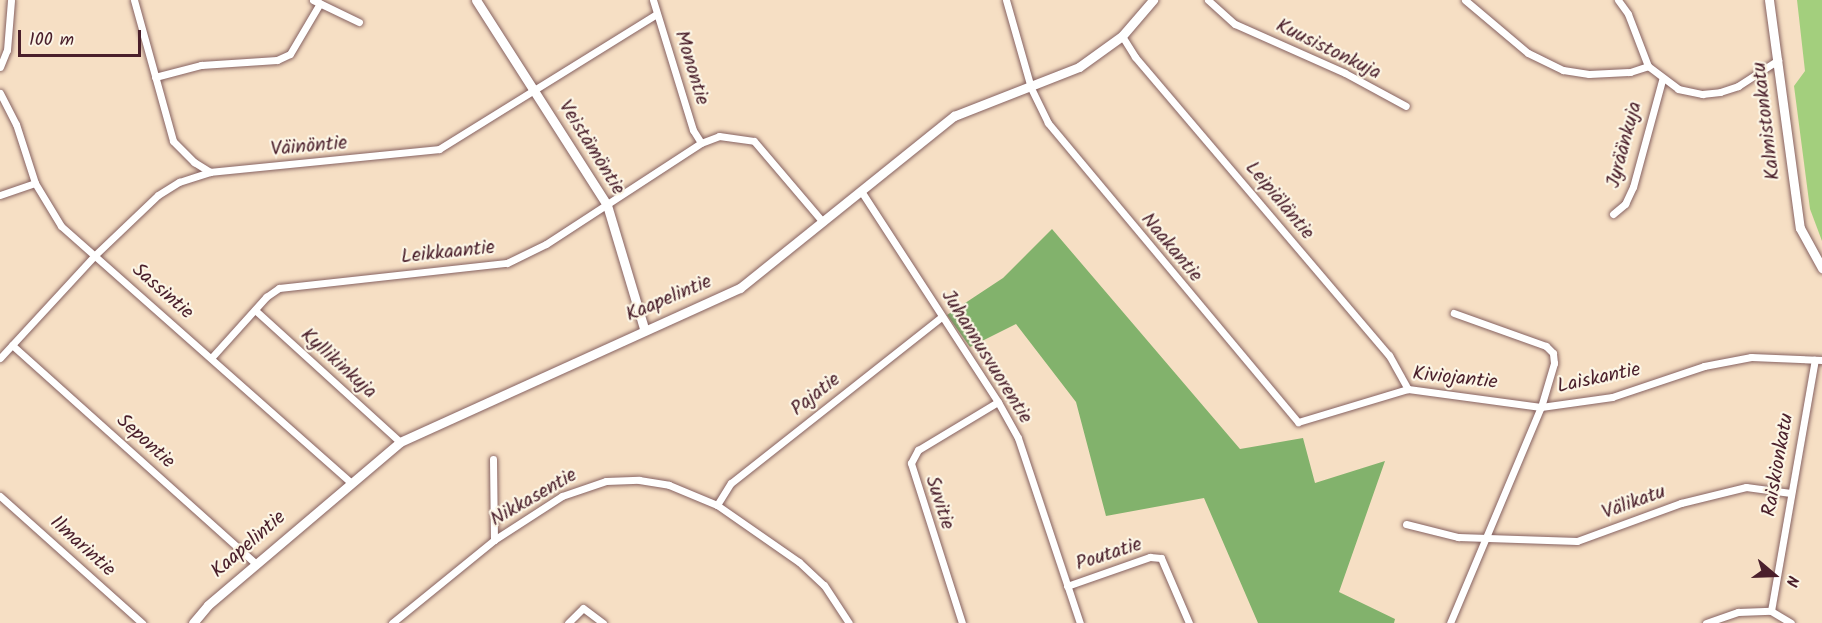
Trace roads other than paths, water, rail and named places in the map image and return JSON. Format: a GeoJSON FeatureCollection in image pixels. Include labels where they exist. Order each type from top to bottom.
{"type":"FeatureCollection","features":[{"type":"Feature","properties":{"kind":"street"},"geometry":{"type":"LineString","coordinates":[[0,67],[7,50],[11,0]]}},
{"type":"Feature","properties":{"kind":"street"},"geometry":{"type":"LineString","coordinates":[[134,0],[173,141],[194,162],[210,172]]}},
{"type":"Feature","properties":{"kind":"street","name":"Veistämöntie"},"geometry":{"type":"LineString","coordinates":[[476,0],[607,205],[645,328]]}},
{"type":"Feature","properties":{"kind":"street","name":"Monontie"},"geometry":{"type":"LineString","coordinates":[[653,0],[693,130],[701,143]]}},
{"type":"Feature","properties":{"kind":"street","name":"Naakantie"},"geometry":{"type":"LineString","coordinates":[[1006,0],[1031,88],[1048,123],[1095,183],[1298,422]]}},
{"type":"Feature","properties":{"kind":"street","name":"Kaapelintie"},"geometry":{"type":"LineString","coordinates":[[193,623],[208,604],[400,442],[645,328],[740,288],[954,116],[1031,88],[1079,66],[1122,36],[1153,0]]}},
{"type":"Feature","properties":{"kind":"street","name":"Kuusistonkuja"},"geometry":{"type":"LineString","coordinates":[[1208,0],[1235,24],[1345,73],[1406,106]]}},
{"type":"Feature","properties":{"kind":"street"},"geometry":{"type":"LineString","coordinates":[[1465,0],[1528,53],[1563,70],[1589,74],[1630,72],[1648,66]]}},
{"type":"Feature","properties":{"kind":"street"},"geometry":{"type":"LineString","coordinates":[[1618,0],[1628,14],[1648,66],[1662,80],[1694,93],[1720,92],[1738,86],[1778,60]]}},
{"type":"Feature","properties":{"kind":"street","name":"Kalmistonkatu"},"geometry":{"type":"LineString","coordinates":[[1769,0],[1800,228],[1822,268]]}},
{"type":"Feature","properties":{"kind":"street"},"geometry":{"type":"LineString","coordinates":[[155,77],[201,65],[277,60],[290,54],[316,2],[359,22]]}},
{"type":"Feature","properties":{"kind":"street","name":"Väinöntie"},"geometry":{"type":"LineString","coordinates":[[0,358],[94,256],[158,195],[179,182],[210,172],[439,149],[657,14]]}},
{"type":"Feature","properties":{"kind":"street","name":"Leipiäläntie"},"geometry":{"type":"LineString","coordinates":[[1122,36],[1135,57],[1389,355],[1408,388]]}},
{"type":"Feature","properties":{"kind":"street","name":"Jyräänkuja"},"geometry":{"type":"LineString","coordinates":[[1613,214],[1625,204],[1633,188],[1662,80]]}},
{"type":"Feature","properties":{"kind":"street","name":"Sassintie"},"geometry":{"type":"LineString","coordinates":[[0,93],[16,124],[35,183],[61,226],[212,357],[350,482]]}},
{"type":"Feature","properties":{"kind":"street","name":"Leikkaantie"},"geometry":{"type":"LineString","coordinates":[[212,357],[255,310],[279,288],[303,283],[507,263],[546,244],[701,143],[719,136],[754,141],[823,222]]}},
{"type":"Feature","properties":{"kind":"street"},"geometry":{"type":"LineString","coordinates":[[0,195],[35,183]]}},
{"type":"Feature","properties":{"kind":"street","name":"Juhannusvuorentie"},"geometry":{"type":"LineString","coordinates":[[861,190],[998,402],[1018,438],[1080,623]]}},
{"type":"Feature","properties":{"kind":"street","name":"Kyllikinkuja"},"geometry":{"type":"LineString","coordinates":[[255,310],[400,442]]}},
{"type":"Feature","properties":{"kind":"street"},"geometry":{"type":"LineString","coordinates":[[1454,313],[1546,346],[1553,353],[1554,363],[1541,407]]}},
{"type":"Feature","properties":{"kind":"street","name":"Pajatie"},"geometry":{"type":"LineString","coordinates":[[717,505],[731,483],[941,317]]}},
{"type":"Feature","properties":{"kind":"street","name":"Sepontie"},"geometry":{"type":"LineString","coordinates":[[12,345],[255,563]]}},
{"type":"Feature","properties":{"kind":"street","name":"Laiskantie"},"geometry":{"type":"LineString","coordinates":[[1450,623],[1541,407],[1612,397],[1704,366],[1750,357],[1818,360]]}},
{"type":"Feature","properties":{"kind":"street","name":"Raiskionkatu"},"geometry":{"type":"LineString","coordinates":[[1771,611],[1791,493],[1818,360]]}},
{"type":"Feature","properties":{"kind":"street","name":"Kiviojantie"},"geometry":{"type":"LineString","coordinates":[[1298,422],[1408,388],[1541,407]]}},
{"type":"Feature","properties":{"kind":"street","name":"Suvitie"},"geometry":{"type":"LineString","coordinates":[[962,623],[910,463],[918,450],[998,402]]}},
{"type":"Feature","properties":{"kind":"street"},"geometry":{"type":"LineString","coordinates":[[494,459],[494,540]]}},
{"type":"Feature","properties":{"kind":"street","name":"Nikkasentie"},"geometry":{"type":"LineString","coordinates":[[392,623],[494,540],[562,496],[606,481],[639,480],[669,485],[717,505],[799,562],[824,585],[849,623]]}},
{"type":"Feature","properties":{"kind":"street","name":"Välikatu"},"geometry":{"type":"LineString","coordinates":[[1406,524],[1458,537],[1577,541],[1681,503],[1746,487],[1791,493]]}},
{"type":"Feature","properties":{"kind":"street","name":"Ilmarintie"},"geometry":{"type":"LineString","coordinates":[[0,496],[142,623]]}},
{"type":"Feature","properties":{"kind":"street","name":"Poutatie"},"geometry":{"type":"LineString","coordinates":[[1066,586],[1150,557],[1161,558],[1189,623]]}},
{"type":"Feature","properties":{"kind":"street"},"geometry":{"type":"LineString","coordinates":[[568,623],[583,608],[603,623]]}},
{"type":"Feature","properties":{"kind":"street"},"geometry":{"type":"LineString","coordinates":[[1706,623],[1738,612],[1771,611],[1791,623]]}}]}
